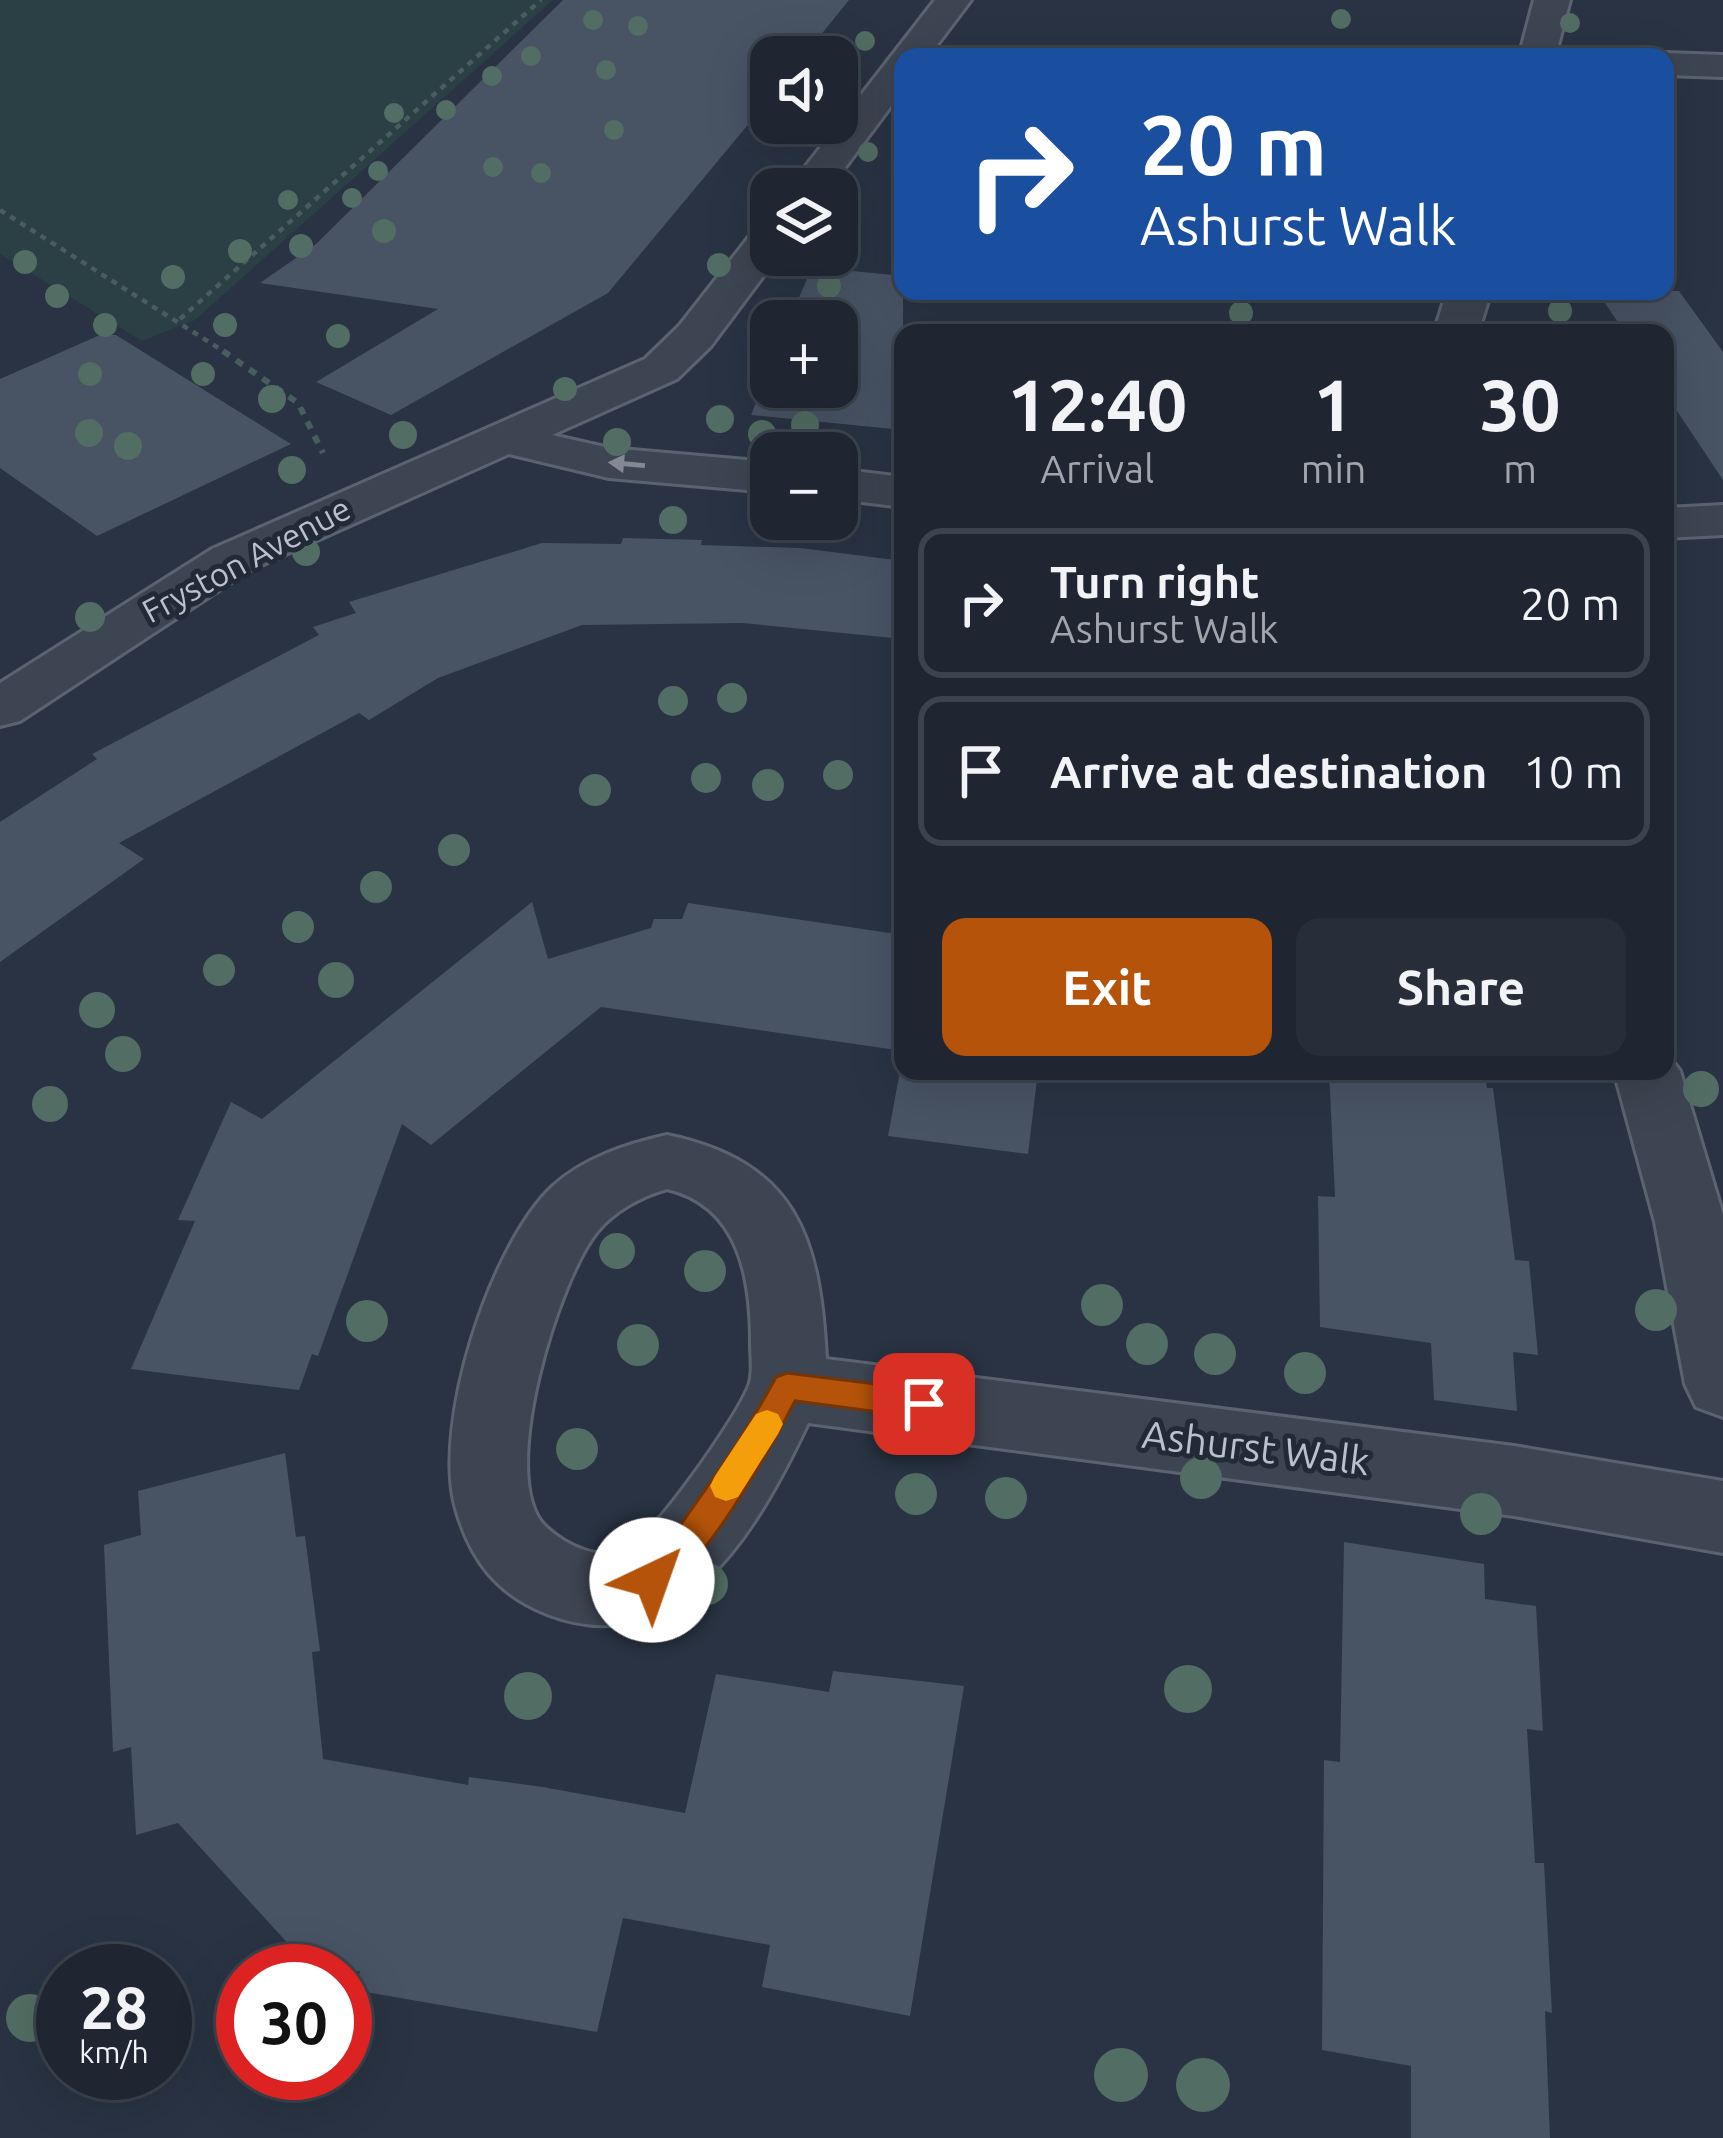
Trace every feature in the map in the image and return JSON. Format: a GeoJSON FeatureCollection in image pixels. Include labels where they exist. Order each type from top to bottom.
{"type":"FeatureCollection","features":[{"type":"Feature","properties":{"kind":"street"},"geometry":{"type":"LineString","coordinates":[[916,48],[953,0]]}},
{"type":"Feature","properties":{"kind":"street"},"geometry":{"type":"LineString","coordinates":[[1544,48],[1552,0]]}},
{"type":"Feature","properties":{"kind":"street"},"geometry":{"type":"LineString","coordinates":[[1674,64],[1723,66]]}},
{"type":"Feature","properties":{"kind":"street"},"geometry":{"type":"LineString","coordinates":[[824,168],[894,77]]}},
{"type":"Feature","properties":{"kind":"street","name":"Fryston Avenue"},"geometry":{"type":"LineString","coordinates":[[0,708],[174,592],[375,492],[632,386],[679,355],[750,264]]}},
{"type":"Feature","properties":{"kind":"street"},"geometry":{"type":"LineString","coordinates":[[632,386],[663,424],[750,471]]}},
{"type":"Feature","properties":{"kind":"street"},"geometry":{"type":"LineString","coordinates":[[507,439],[609,463],[750,474]]}},
{"type":"Feature","properties":{"kind":"street"},"geometry":{"type":"LineString","coordinates":[[858,487],[894,491]]}},
{"type":"Feature","properties":{"kind":"street"},"geometry":{"type":"LineString","coordinates":[[1674,523],[1723,520]]}},
{"type":"Feature","properties":{"kind":"street"},"geometry":{"type":"LineString","coordinates":[[1650,1080],[1694,1237],[1723,1384]]}},
{"type":"Feature","properties":{"kind":"street"},"geometry":{"type":"LineString","coordinates":[[667,1162],[718,1175],[743,1193],[763,1219],[784,1283],[787,1387],[758,1443],[678,1556],[652,1580],[611,1591],[572,1587],[537,1571],[518,1554],[494,1505],[487,1459],[490,1416],[518,1319],[540,1269],[572,1213],[594,1192],[642,1167],[667,1162]]}},
{"type":"Feature","properties":{"kind":"street","name":"Ashurst Walk"},"geometry":{"type":"LineString","coordinates":[[787,1387],[1514,1481],[1723,1517]]}},
{"type":"Feature","properties":{"kind":"path"},"geometry":{"type":"LineString","coordinates":[[180,320],[541,0]]}},
{"type":"Feature","properties":{"kind":"path"},"geometry":{"type":"LineString","coordinates":[[0,210],[283,389],[298,403],[323,452],[375,492]]}},
{"type":"Feature","properties":{"kind":"green space"},"geometry":{"type":"Polygon","coordinates":[[[0,0],[553,0],[195,320],[142,341],[0,254],[0,0]]]}},
{"type":"Feature","properties":{"kind":"building"},"geometry":{"type":"Polygon","coordinates":[[[563,0],[849,0],[820,36],[750,36],[750,122],[608,293],[391,415],[316,382],[438,309],[260,283],[316,244],[563,0]]]}},
{"type":"Feature","properties":{"kind":"building"},"geometry":{"type":"Polygon","coordinates":[[[858,272],[894,275],[894,300],[903,300],[903,324],[894,324],[894,429],[751,415],[754,408],[858,408],[858,300],[798,300],[808,276],[858,276],[858,272]]]}},
{"type":"Feature","properties":{"kind":"building"},"geometry":{"type":"Polygon","coordinates":[[[1674,291],[1679,291],[1723,352],[1723,480],[1674,406],[1674,324],[1619,324],[1603,300],[1674,300],[1674,291]]]}},
{"type":"Feature","properties":{"kind":"building"},"geometry":{"type":"Polygon","coordinates":[[[100,335],[116,335],[291,444],[97,536],[0,468],[0,379],[100,335]]]}},
{"type":"Feature","properties":{"kind":"building"},"geometry":{"type":"Polygon","coordinates":[[[623,538],[702,540],[701,545],[800,548],[894,560],[894,638],[743,623],[582,625],[438,678],[369,720],[359,713],[119,843],[144,859],[0,962],[0,822],[97,759],[92,754],[319,635],[313,627],[356,613],[349,602],[542,543],[621,544],[623,538]]]}},
{"type":"Feature","properties":{"kind":"building"},"geometry":{"type":"Polygon","coordinates":[[[532,902],[548,959],[651,928],[654,919],[682,919],[688,903],[894,934],[894,1050],[601,1007],[431,1145],[402,1124],[318,1356],[312,1354],[299,1390],[131,1369],[195,1221],[178,1220],[231,1102],[262,1119],[532,902]]]}},
{"type":"Feature","properties":{"kind":"building"},"geometry":{"type":"Polygon","coordinates":[[[898,1080],[1037,1080],[1028,1154],[888,1136],[898,1080]]]}},
{"type":"Feature","properties":{"kind":"building"},"geometry":{"type":"Polygon","coordinates":[[[1329,1080],[1486,1080],[1487,1088],[1493,1088],[1515,1260],[1529,1261],[1538,1355],[1513,1352],[1517,1411],[1434,1400],[1431,1343],[1320,1327],[1318,1196],[1335,1197],[1329,1080]]]}},
{"type":"Feature","properties":{"kind":"building"},"geometry":{"type":"Polygon","coordinates":[[[285,1453],[296,1537],[305,1536],[320,1651],[312,1652],[323,1759],[468,1785],[469,1777],[543,1787],[685,1813],[716,1674],[829,1692],[833,1671],[964,1686],[910,2016],[762,1987],[770,1945],[623,1918],[597,2032],[372,1993],[372,1944],[288,1944],[178,1823],[136,1835],[131,1747],[113,1752],[104,1545],[141,1535],[138,1491],[285,1453]]]}},
{"type":"Feature","properties":{"kind":"building"},"geometry":{"type":"Polygon","coordinates":[[[1344,1542],[1484,1564],[1485,1599],[1536,1606],[1543,1731],[1527,1729],[1535,1863],[1544,1863],[1552,2013],[1545,2011],[1550,2138],[1411,2138],[1411,2066],[1322,2050],[1324,1760],[1340,1762],[1344,1542]]]}},
{"type":"Feature","properties":{"kind":"slow traffic"},"geometry":{"type":"LineString","coordinates":[[726,1486],[767,1424]]}},
{"type":"Feature","properties":{"kind":"route"},"geometry":{"type":"LineString","coordinates":[[652,1580],[678,1556],[758,1443],[787,1387],[924,1404]]}}]}
